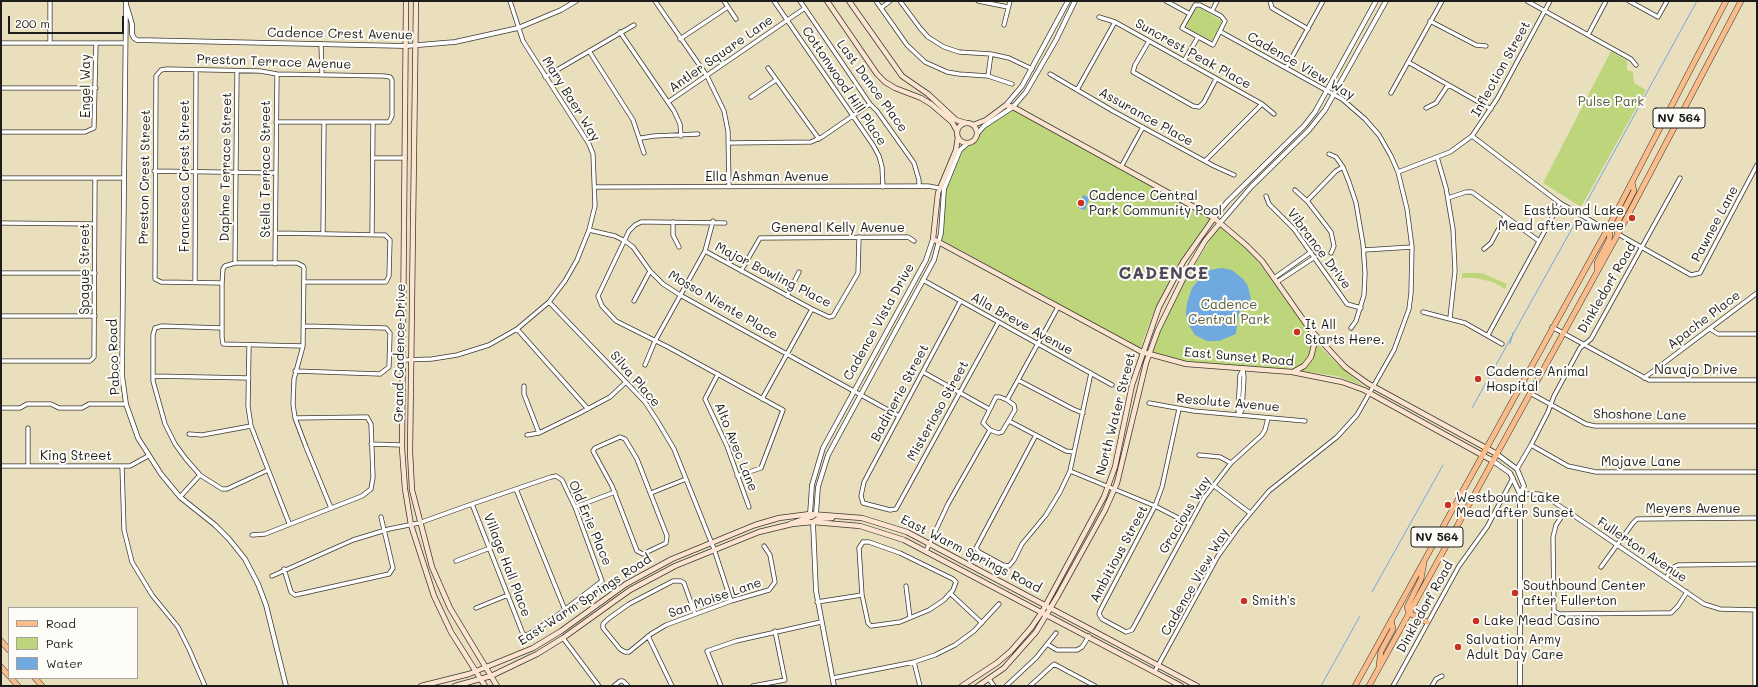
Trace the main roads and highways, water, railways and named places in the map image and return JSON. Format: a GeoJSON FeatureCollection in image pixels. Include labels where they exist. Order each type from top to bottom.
{"type":"FeatureCollection","features":[{"type":"Feature","properties":{"kind":"main road","name":"Grand Cadence Drive"},"geometry":{"type":"LineString","coordinates":[[406,1],[402,445],[404,482],[411,525],[434,596],[451,632],[485,686]]}},
{"type":"Feature","properties":{"kind":"main road","name":"Grand Cadence Drive"},"geometry":{"type":"LineString","coordinates":[[416,1],[410,452],[412,490],[419,522],[432,567],[444,594],[497,686]]}},
{"type":"Feature","properties":{"kind":"main road"},"geometry":{"type":"LineString","coordinates":[[827,1],[877,74],[885,82],[894,88],[921,98],[931,104],[952,122],[957,131],[958,137],[962,142],[968,143],[974,140],[977,134],[973,125]]}},
{"type":"Feature","properties":{"kind":"main road"},"geometry":{"type":"LineString","coordinates":[[849,1],[902,76],[928,94],[955,119],[973,125],[986,120],[1006,105],[1013,107],[1214,218],[1246,245],[1276,280],[1309,328],[1340,362],[1360,379],[1497,454]]}},
{"type":"Feature","properties":{"kind":"main road","name":"NV 564"},"geometry":{"type":"LineString","coordinates":[[1355,686],[1552,327],[1607,230],[1726,1]]}},
{"type":"Feature","properties":{"kind":"main road","name":"NV 564"},"geometry":{"type":"LineString","coordinates":[[1369,686],[1618,234],[1741,1]]}},
{"type":"Feature","properties":{"kind":"main road"},"geometry":{"type":"LineString","coordinates":[[957,131],[960,125],[966,123]]}},
{"type":"Feature","properties":{"kind":"main road","name":"Cadence Vista Drive"},"geometry":{"type":"LineString","coordinates":[[933,239],[935,208],[939,188],[956,150],[958,137]]}},
{"type":"Feature","properties":{"kind":"main road"},"geometry":{"type":"LineString","coordinates":[[1618,234],[1615,227],[1634,191],[1632,182]]}},
{"type":"Feature","properties":{"kind":"main road","name":"North Water Street"},"geometry":{"type":"LineString","coordinates":[[978,686],[1004,668],[1022,648],[1044,613],[1046,604],[1108,488],[1115,467],[1132,385],[1142,352],[1159,307],[1183,262],[1214,218]]}},
{"type":"Feature","properties":{"kind":"main road","name":"North Water Street"},"geometry":{"type":"LineString","coordinates":[[962,686],[989,669],[1011,651],[1051,607],[1114,490],[1149,354],[1158,330],[1185,274],[1205,241],[1220,223]]}},
{"type":"Feature","properties":{"kind":"main road"},"geometry":{"type":"LineString","coordinates":[[1597,271],[1597,263],[1609,240],[1610,233],[1607,230]]}},
{"type":"Feature","properties":{"kind":"main road","name":"East Sunset Road"},"geometry":{"type":"LineString","coordinates":[[933,239],[940,241],[1142,352],[1186,364],[1242,370],[1292,372],[1335,380],[1359,387],[1493,461]]}},
{"type":"Feature","properties":{"kind":"main road"},"geometry":{"type":"LineString","coordinates":[[1292,372],[1304,366],[1311,357],[1314,345],[1309,328]]}},
{"type":"Feature","properties":{"kind":"main road"},"geometry":{"type":"LineString","coordinates":[[787,525],[798,519],[813,514]]}},
{"type":"Feature","properties":{"kind":"main road","name":"East Warm Springs Road"},"geometry":{"type":"LineString","coordinates":[[421,686],[476,672],[533,648],[641,575],[672,559],[743,529],[767,521],[813,514],[850,516],[897,528],[1046,604],[1197,686]]}},
{"type":"Feature","properties":{"kind":"main road"},"geometry":{"type":"LineString","coordinates":[[813,522],[820,518],[850,516]]}},
{"type":"Feature","properties":{"kind":"main road","name":"East Warm Springs Road"},"geometry":{"type":"LineString","coordinates":[[455,686],[491,676],[527,659],[563,638],[644,581],[675,566],[753,534],[787,525],[813,522],[849,524],[877,530],[904,540],[1089,636],[1181,686]]}},
{"type":"Feature","properties":{"kind":"main road"},"geometry":{"type":"LineString","coordinates":[[1424,560],[1421,579],[1407,607],[1409,613],[1427,622]]}},
{"type":"Feature","properties":{"kind":"main road"},"geometry":{"type":"LineString","coordinates":[[1379,668],[1381,651],[1393,629],[1391,620]]}},
{"type":"Feature","properties":{"kind":"main road"},"geometry":{"type":"LineString","coordinates":[[1,667],[8,675]]}},
{"type":"Feature","properties":{"kind":"water"},"geometry":{"type":"Polygon","coordinates":[[[1083,195],[1090,197],[1085,210],[1078,208],[1083,195]]]}},
{"type":"Feature","properties":{"kind":"water"},"geometry":{"type":"Polygon","coordinates":[[[1222,268],[1232,270],[1243,279],[1248,286],[1251,299],[1238,315],[1236,334],[1219,341],[1207,341],[1195,335],[1188,324],[1186,313],[1187,303],[1192,288],[1201,277],[1210,270],[1222,268]]]}},
{"type":"Feature","properties":{"kind":"waterway"},"geometry":{"type":"LineString","coordinates":[[1586,203],[1697,1]]}},
{"type":"Feature","properties":{"kind":"waterway"},"geometry":{"type":"LineString","coordinates":[[1472,408],[1575,223]]}},
{"type":"Feature","properties":{"kind":"waterway"},"geometry":{"type":"LineString","coordinates":[[1510,344],[1513,333]]}},
{"type":"Feature","properties":{"kind":"waterway"},"geometry":{"type":"LineString","coordinates":[[1372,592],[1443,465]]}},
{"type":"Feature","properties":{"kind":"waterway"},"geometry":{"type":"LineString","coordinates":[[1321,686],[1360,616]]}},
{"type":"Feature","properties":{"kind":"place","name":"Cadence Central Park Community Pool"},"geometry":{"type":"Point","coordinates":[1081,203]}},
{"type":"Feature","properties":{"kind":"place","name":"Eastbound Lake Mead after Pawnee"},"geometry":{"type":"Point","coordinates":[1632,218]}},
{"type":"Feature","properties":{"kind":"place","name":"It All Starts Here."},"geometry":{"type":"Point","coordinates":[1297,332]}},
{"type":"Feature","properties":{"kind":"place","name":"Cadence Animal Hospital"},"geometry":{"type":"Point","coordinates":[1478,379]}},
{"type":"Feature","properties":{"kind":"place","name":"Westbound Lake Mead after Sunset"},"geometry":{"type":"Point","coordinates":[1448,505]}},
{"type":"Feature","properties":{"kind":"place","name":"Southbound Center after Fullerton"},"geometry":{"type":"Point","coordinates":[1515,593]}},
{"type":"Feature","properties":{"kind":"place","name":"Smith's"},"geometry":{"type":"Point","coordinates":[1244,601]}},
{"type":"Feature","properties":{"kind":"place","name":"Lake Mead Casino"},"geometry":{"type":"Point","coordinates":[1476,621]}},
{"type":"Feature","properties":{"kind":"place","name":"Salvation Army Adult Day Care"},"geometry":{"type":"Point","coordinates":[1458,647]}},
{"type":"Feature","properties":{"kind":"district","name":"CADENCE"},"geometry":{"type":"Point","coordinates":[1164,274]}},
{"type":"Feature","properties":{"kind":"park label","name":"Pulse Park"},"geometry":{"type":"Point","coordinates":[1611,102]}},
{"type":"Feature","properties":{"kind":"park label","name":"Cadence Central Park"},"geometry":{"type":"Point","coordinates":[1229,312]}}]}
